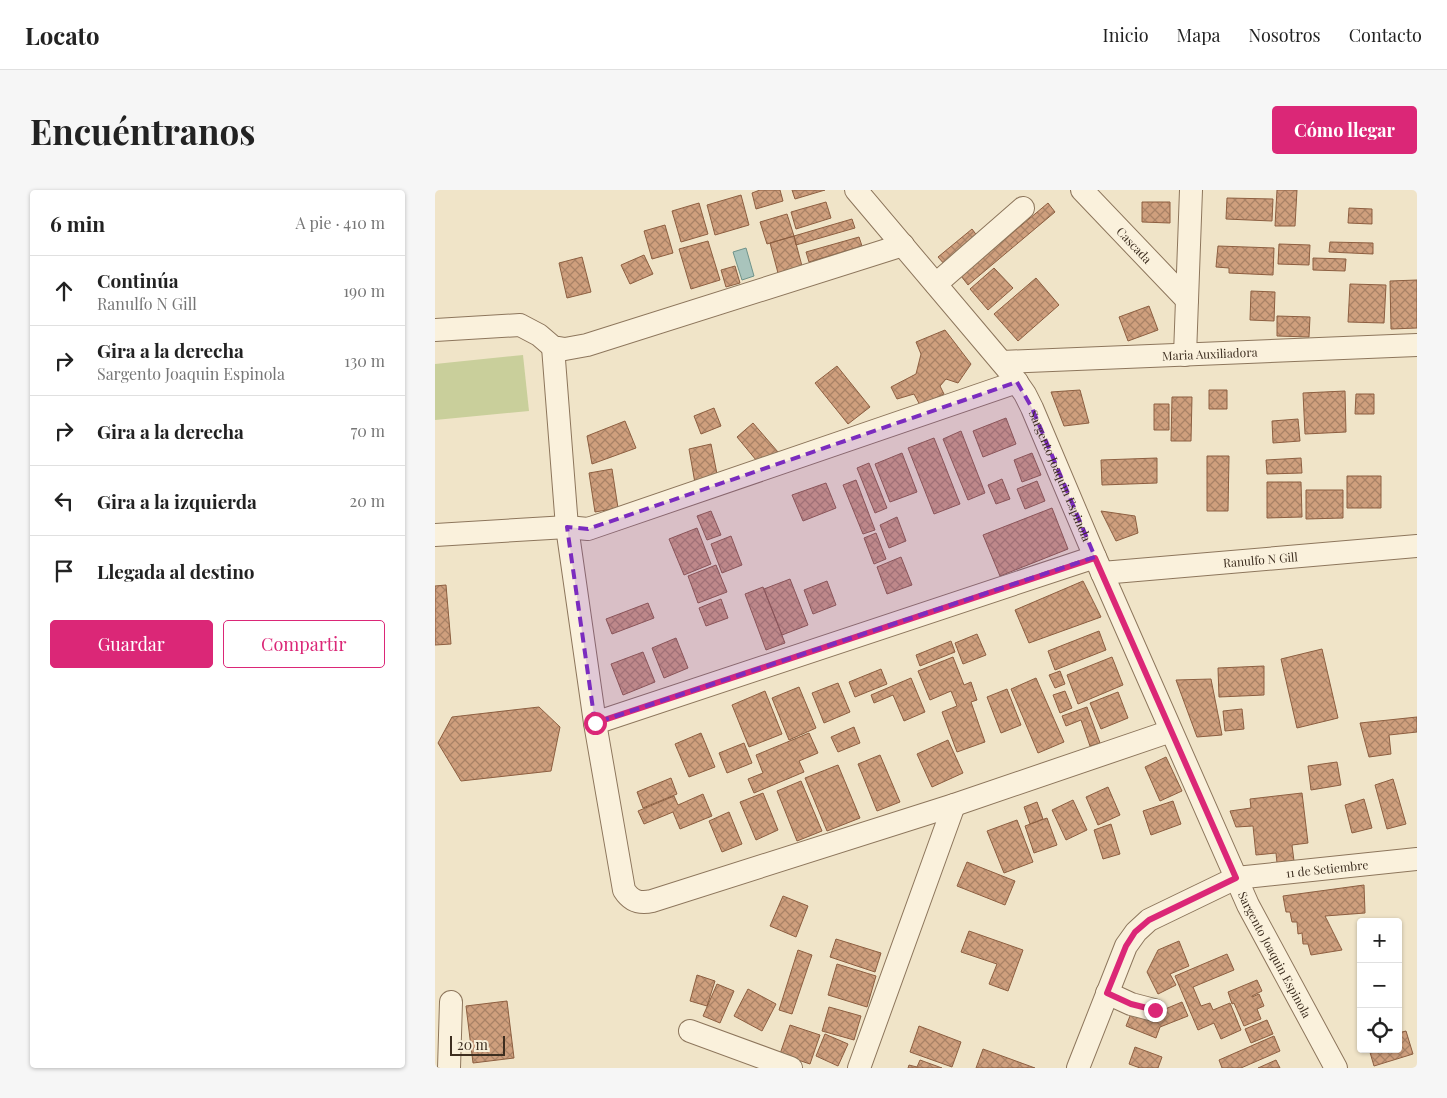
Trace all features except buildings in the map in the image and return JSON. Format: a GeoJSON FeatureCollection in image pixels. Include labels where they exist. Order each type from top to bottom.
{"type":"FeatureCollection","features":[{"type":"Feature","properties":{"kind":"street","name":"Sargento Joaquin Espinola"},"geometry":{"type":"LineString","coordinates":[[856,190],[1002,362],[1017,382],[1032,408],[1248,905],[1336,1068]]}},
{"type":"Feature","properties":{"kind":"street","name":"Cascada"},"geometry":{"type":"LineString","coordinates":[[1083,190],[1187,300]]}},
{"type":"Feature","properties":{"kind":"street"},"geometry":{"type":"LineString","coordinates":[[1185,355],[1191,190]]}},
{"type":"Feature","properties":{"kind":"street"},"geometry":{"type":"LineString","coordinates":[[936,284],[1023,208]]}},
{"type":"Feature","properties":{"kind":"street"},"geometry":{"type":"LineString","coordinates":[[435,330],[520,325],[539,335],[553,347],[565,349],[587,345],[903,245]]}},
{"type":"Feature","properties":{"kind":"street","name":"Maria Auxiliadora"},"geometry":{"type":"LineString","coordinates":[[1002,362],[1417,345]]}},
{"type":"Feature","properties":{"kind":"street"},"geometry":{"type":"LineString","coordinates":[[553,347],[567,527],[595,723],[624,890],[628,896],[636,901],[643,903],[652,901],[953,805],[1171,731]]}},
{"type":"Feature","properties":{"kind":"street"},"geometry":{"type":"LineString","coordinates":[[435,535],[567,527],[588,529],[1017,382]]}},
{"type":"Feature","properties":{"kind":"street","name":"Ranulfo N Gill"},"geometry":{"type":"LineString","coordinates":[[595,723],[1099,565],[1417,546]]}},
{"type":"Feature","properties":{"kind":"street"},"geometry":{"type":"LineString","coordinates":[[859,1068],[953,805]]}},
{"type":"Feature","properties":{"kind":"street","name":"11 de Setiembre"},"geometry":{"type":"LineString","coordinates":[[1078,1068],[1126,946],[1135,932],[1149,920],[1236,878],[1417,859]]}},
{"type":"Feature","properties":{"kind":"street"},"geometry":{"type":"LineString","coordinates":[[1107,993],[1131,1004],[1155,1010]]}},
{"type":"Feature","properties":{"kind":"street"},"geometry":{"type":"LineString","coordinates":[[449,1068],[451,1002]]}},
{"type":"Feature","properties":{"kind":"street"},"geometry":{"type":"LineString","coordinates":[[690,1031],[791,1068]]}},
{"type":"Feature","properties":{"kind":"highlighted area"},"geometry":{"type":"Polygon","coordinates":[[[1017,382],[1032,408],[1095,557],[595,723],[567,527],[588,529],[1017,382]]]}},
{"type":"Feature","properties":{"kind":"green space"},"geometry":{"type":"Polygon","coordinates":[[[523,355],[529,411],[435,420],[435,364],[523,355]]]}},
{"type":"Feature","properties":{"kind":"water"},"geometry":{"type":"Polygon","coordinates":[[[746,248],[754,276],[742,280],[733,252],[746,248]]]}},
{"type":"Feature","properties":{"kind":"route"},"geometry":{"type":"LineString","coordinates":[[595,723],[1095,558],[1236,878],[1149,920],[1135,932],[1126,946],[1107,993],[1145,1009],[1155,1010]]}}]}
